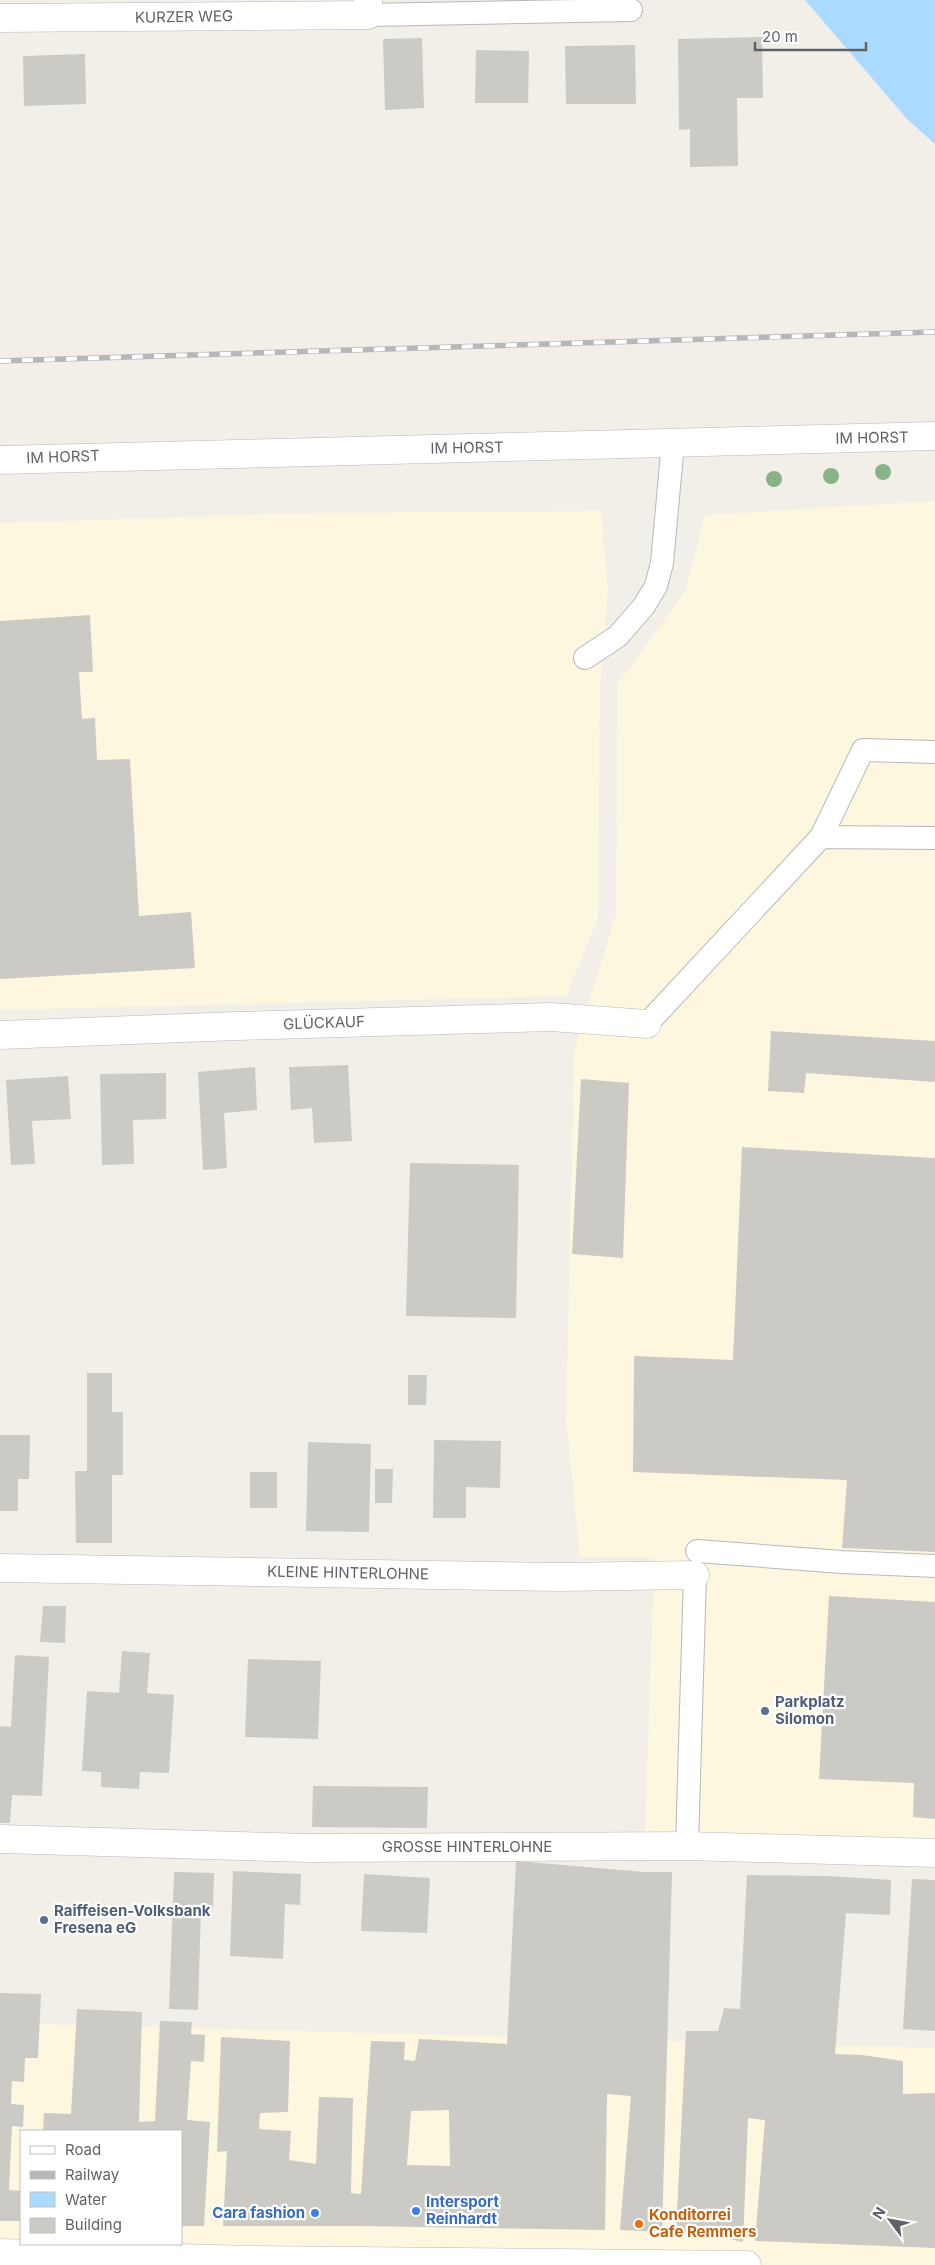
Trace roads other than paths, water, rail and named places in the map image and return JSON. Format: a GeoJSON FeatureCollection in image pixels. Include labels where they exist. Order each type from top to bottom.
{"type":"FeatureCollection","features":[{"type":"Feature","properties":{"kind":"street","name":"KURZER WEG"},"geometry":{"type":"LineString","coordinates":[[0,18],[368,8]]}},
{"type":"Feature","properties":{"kind":"street","name":"IM HORST"},"geometry":{"type":"LineString","coordinates":[[0,460],[935,436]]}},
{"type":"Feature","properties":{"kind":"street","name":"GLÜCKAUF"},"geometry":{"type":"LineString","coordinates":[[0,1035],[551,1017],[647,1024]]}},
{"type":"Feature","properties":{"kind":"street","name":"KLEINE HINTERLOHNE"},"geometry":{"type":"LineString","coordinates":[[0,1568],[560,1577],[696,1563]]}},
{"type":"Feature","properties":{"kind":"street","name":"GROSSE HINTERLOHNE"},"geometry":{"type":"LineString","coordinates":[[0,1839],[308,1848],[687,1846],[935,1853]]}},
{"type":"Feature","properties":{"kind":"street"},"geometry":{"type":"LineString","coordinates":[[0,2253],[251,2260],[747,2265]]}},
{"type":"Feature","properties":{"kind":"lane"},"geometry":{"type":"LineString","coordinates":[[368,8],[631,10]]}},
{"type":"Feature","properties":{"kind":"lane"},"geometry":{"type":"LineString","coordinates":[[585,658],[618,636],[644,606],[656,586],[662,563],[673,443]]}},
{"type":"Feature","properties":{"kind":"lane"},"geometry":{"type":"LineString","coordinates":[[647,1024],[821,837],[862,750],[935,752]]}},
{"type":"Feature","properties":{"kind":"lane"},"geometry":{"type":"LineString","coordinates":[[821,837],[935,838]]}},
{"type":"Feature","properties":{"kind":"lane"},"geometry":{"type":"LineString","coordinates":[[687,1846],[696,1563],[842,1562],[935,1566]]}},
{"type":"Feature","properties":{"kind":"water"},"geometry":{"type":"Polygon","coordinates":[[[805,0],[935,0],[935,144],[907,119],[805,0]]]}},
{"type":"Feature","properties":{"kind":"railway"},"geometry":{"type":"LineString","coordinates":[[0,361],[935,332]]}},
{"type":"Feature","properties":{"kind":"place","name":"Parkplatz Silomon"},"geometry":{"type":"Point","coordinates":[765,1711]}},
{"type":"Feature","properties":{"kind":"place","name":"Raiffeisen-Volksbank Fresena eG"},"geometry":{"type":"Point","coordinates":[44,1920]}},
{"type":"Feature","properties":{"kind":"place","name":"Intersport Reinhardt"},"geometry":{"type":"Point","coordinates":[416,2211]}},
{"type":"Feature","properties":{"kind":"place","name":"Cara fashion"},"geometry":{"type":"Point","coordinates":[315,2213]}},
{"type":"Feature","properties":{"kind":"place","name":"Konditorrei Cafe Remmers"},"geometry":{"type":"Point","coordinates":[639,2224]}}]}
